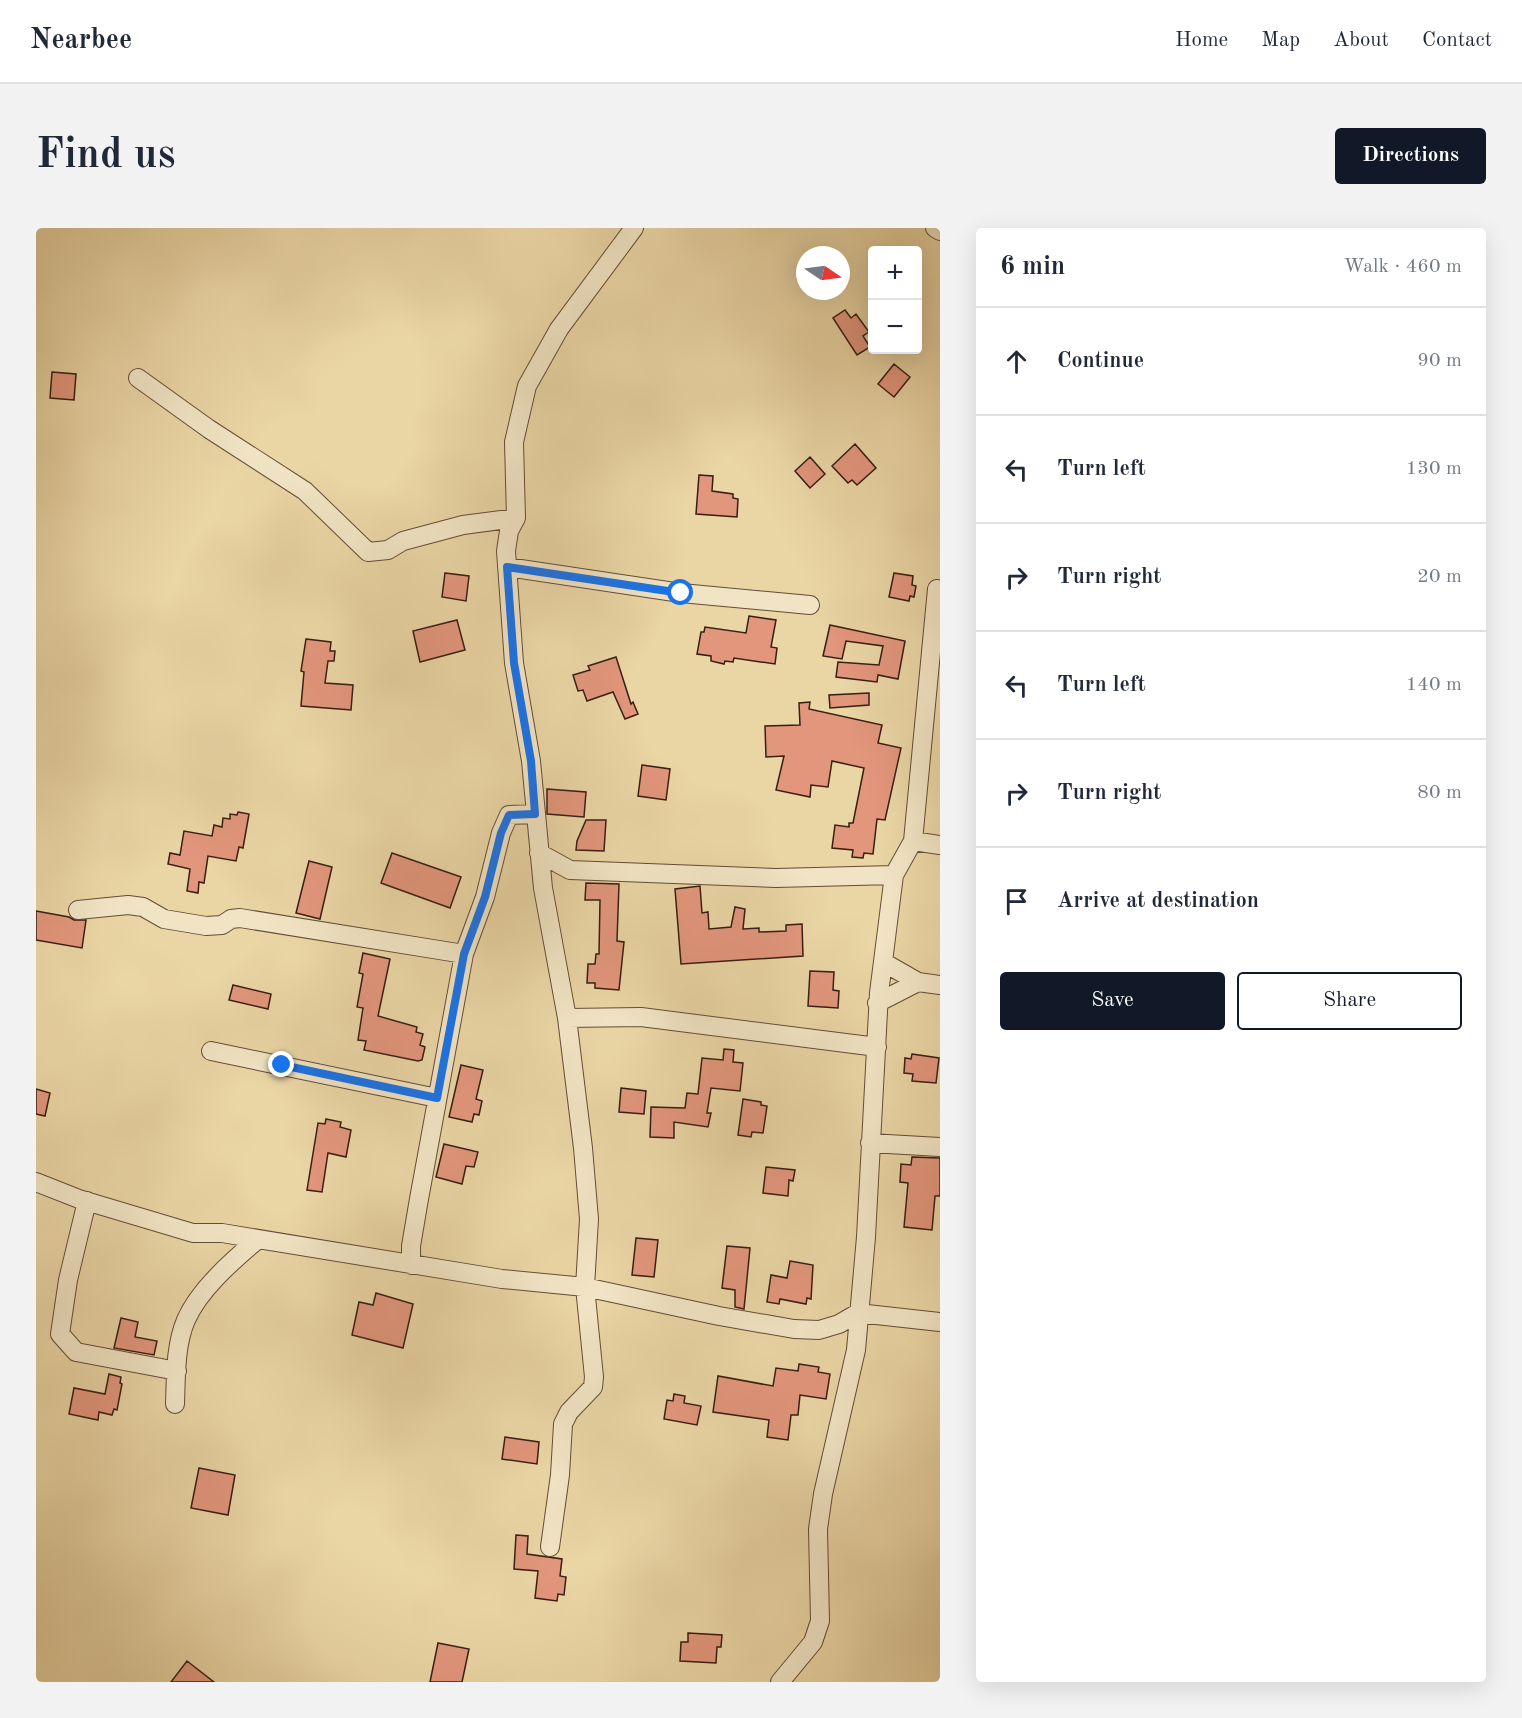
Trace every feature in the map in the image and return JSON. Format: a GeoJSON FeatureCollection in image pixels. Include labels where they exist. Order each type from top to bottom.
{"type":"FeatureCollection","features":[{"type":"Feature","properties":{"kind":"street"},"geometry":{"type":"LineString","coordinates":[[550,1547],[560,1475],[563,1424],[569,1412],[592,1387],[594,1377],[585,1287],[589,1219],[567,1018],[543,888],[531,761],[514,663],[507,567],[509,531],[516,518],[514,442],[527,386],[559,329],[634,228]]}},
{"type":"Feature","properties":{"kind":"street"},"geometry":{"type":"LineString","coordinates":[[935,228],[940,231]]}},
{"type":"Feature","properties":{"kind":"street"},"geometry":{"type":"LineString","coordinates":[[138,378],[209,429],[289,480],[368,552],[388,550],[403,541],[463,525],[516,518]]}},
{"type":"Feature","properties":{"kind":"street"},"geometry":{"type":"LineString","coordinates":[[507,567],[681,593],[810,605]]}},
{"type":"Feature","properties":{"kind":"street"},"geometry":{"type":"LineString","coordinates":[[780,1682],[813,1642],[820,1621],[820,1517],[856,1350],[866,1237],[882,962],[894,875],[913,841],[937,589]]}},
{"type":"Feature","properties":{"kind":"street"},"geometry":{"type":"LineString","coordinates":[[411,1265],[411,1246],[464,954],[485,897],[501,833],[509,815],[535,814]]}},
{"type":"Feature","properties":{"kind":"street"},"geometry":{"type":"LineString","coordinates":[[913,841],[940,845]]}},
{"type":"Feature","properties":{"kind":"street"},"geometry":{"type":"LineString","coordinates":[[539,853],[570,870],[776,878],[894,875]]}},
{"type":"Feature","properties":{"kind":"street"},"geometry":{"type":"LineString","coordinates":[[543,888],[570,870]]}},
{"type":"Feature","properties":{"kind":"street"},"geometry":{"type":"LineString","coordinates":[[78,910],[128,905],[143,907],[164,919],[189,924],[222,925],[231,919],[240,918],[464,954]]}},
{"type":"Feature","properties":{"kind":"street"},"geometry":{"type":"LineString","coordinates":[[882,962],[918,982],[940,985]]}},
{"type":"Feature","properties":{"kind":"street"},"geometry":{"type":"LineString","coordinates":[[878,1003],[918,982]]}},
{"type":"Feature","properties":{"kind":"street"},"geometry":{"type":"LineString","coordinates":[[567,1018],[641,1017],[877,1047]]}},
{"type":"Feature","properties":{"kind":"street"},"geometry":{"type":"LineString","coordinates":[[211,1051],[437,1098]]}},
{"type":"Feature","properties":{"kind":"street"},"geometry":{"type":"LineString","coordinates":[[870,1143],[940,1147]]}},
{"type":"Feature","properties":{"kind":"street"},"geometry":{"type":"LineString","coordinates":[[36,1182],[87,1201],[192,1233],[222,1233],[502,1279],[585,1287],[718,1316],[794,1329],[819,1330],[839,1324],[858,1313],[940,1323]]}},
{"type":"Feature","properties":{"kind":"street"},"geometry":{"type":"LineString","coordinates":[[87,1201],[68,1280],[60,1334],[76,1352],[177,1371]]}},
{"type":"Feature","properties":{"kind":"street"},"geometry":{"type":"LineString","coordinates":[[175,1404],[177,1371],[186,1320],[223,1269],[257,1240]]}},
{"type":"Feature","properties":{"kind":"building"},"geometry":{"type":"Polygon","coordinates":[[[845,310],[851,318],[856,314],[868,331],[863,336],[868,348],[857,355],[833,318],[845,310]]]}},
{"type":"Feature","properties":{"kind":"building"},"geometry":{"type":"Polygon","coordinates":[[[894,364],[910,377],[894,397],[878,384],[894,364]]]}},
{"type":"Feature","properties":{"kind":"building"},"geometry":{"type":"Polygon","coordinates":[[[52,372],[76,374],[74,400],[50,398],[52,372]]]}},
{"type":"Feature","properties":{"kind":"building"},"geometry":{"type":"Polygon","coordinates":[[[855,444],[876,468],[857,485],[852,480],[848,483],[832,466],[855,444]]]}},
{"type":"Feature","properties":{"kind":"building"},"geometry":{"type":"Polygon","coordinates":[[[810,457],[825,474],[810,488],[795,471],[810,457]]]}},
{"type":"Feature","properties":{"kind":"building"},"geometry":{"type":"Polygon","coordinates":[[[699,475],[713,476],[712,491],[733,494],[733,498],[738,499],[737,517],[696,514],[699,475]]]}},
{"type":"Feature","properties":{"kind":"building"},"geometry":{"type":"Polygon","coordinates":[[[445,573],[469,576],[466,601],[442,597],[445,573]]]}},
{"type":"Feature","properties":{"kind":"building"},"geometry":{"type":"Polygon","coordinates":[[[894,573],[913,576],[912,585],[916,586],[914,597],[910,596],[909,601],[889,597],[894,573]]]}},
{"type":"Feature","properties":{"kind":"building"},"geometry":{"type":"Polygon","coordinates":[[[749,616],[776,620],[771,647],[777,648],[775,664],[734,658],[733,662],[725,661],[724,664],[711,661],[711,656],[697,654],[701,632],[704,632],[705,627],[746,633],[749,616]]]}},
{"type":"Feature","properties":{"kind":"building"},"geometry":{"type":"Polygon","coordinates":[[[457,620],[465,650],[420,662],[413,631],[457,620]]]}},
{"type":"Feature","properties":{"kind":"building"},"geometry":{"type":"Polygon","coordinates":[[[830,625],[905,641],[898,679],[878,675],[877,682],[836,677],[838,662],[879,665],[883,646],[846,641],[842,659],[823,656],[830,625]]]}},
{"type":"Feature","properties":{"kind":"building"},"geometry":{"type":"Polygon","coordinates":[[[306,639],[331,642],[330,651],[335,651],[334,661],[328,661],[325,683],[353,685],[351,710],[301,706],[304,672],[301,671],[306,639]]]}},
{"type":"Feature","properties":{"kind":"building"},"geometry":{"type":"Polygon","coordinates":[[[616,657],[631,704],[633,702],[638,714],[625,719],[613,692],[587,701],[583,690],[578,691],[573,675],[590,670],[588,666],[616,657]]]}},
{"type":"Feature","properties":{"kind":"building"},"geometry":{"type":"Polygon","coordinates":[[[869,693],[869,705],[830,708],[829,695],[869,693]]]}},
{"type":"Feature","properties":{"kind":"building"},"geometry":{"type":"Polygon","coordinates":[[[810,702],[809,709],[882,725],[878,743],[901,748],[885,820],[877,819],[873,854],[864,853],[863,858],[852,857],[853,850],[832,848],[835,825],[849,827],[849,823],[853,823],[864,768],[832,761],[828,787],[811,785],[810,797],[776,790],[784,756],[766,757],[765,726],[800,725],[799,703],[810,702]]]}},
{"type":"Feature","properties":{"kind":"building"},"geometry":{"type":"Polygon","coordinates":[[[642,765],[670,769],[666,800],[638,796],[642,765]]]}},
{"type":"Feature","properties":{"kind":"building"},"geometry":{"type":"Polygon","coordinates":[[[547,789],[586,792],[584,817],[547,814],[547,789]]]}},
{"type":"Feature","properties":{"kind":"building"},"geometry":{"type":"Polygon","coordinates":[[[238,812],[249,814],[243,848],[239,847],[236,861],[208,856],[204,883],[199,882],[198,893],[187,891],[190,869],[168,864],[170,853],[180,855],[184,831],[212,836],[214,825],[222,827],[223,818],[230,819],[230,814],[237,815],[238,812]]]}},
{"type":"Feature","properties":{"kind":"building"},"geometry":{"type":"Polygon","coordinates":[[[586,820],[606,820],[604,851],[576,850],[577,841],[586,820]]]}},
{"type":"Feature","properties":{"kind":"building"},"geometry":{"type":"Polygon","coordinates":[[[392,853],[461,877],[450,908],[381,883],[392,853]]]}},
{"type":"Feature","properties":{"kind":"building"},"geometry":{"type":"Polygon","coordinates":[[[309,861],[332,867],[320,919],[296,913],[309,861]]]}},
{"type":"Feature","properties":{"kind":"building"},"geometry":{"type":"Polygon","coordinates":[[[586,883],[619,884],[617,941],[624,942],[619,990],[595,988],[595,983],[587,983],[588,964],[595,964],[596,954],[599,954],[600,900],[585,900],[586,883]]]}},
{"type":"Feature","properties":{"kind":"building"},"geometry":{"type":"Polygon","coordinates":[[[700,886],[702,913],[708,912],[709,929],[731,927],[735,907],[745,909],[743,929],[759,928],[759,932],[786,931],[786,925],[802,924],[803,956],[681,964],[675,889],[700,886]]]}},
{"type":"Feature","properties":{"kind":"building"},"geometry":{"type":"Polygon","coordinates":[[[36,911],[74,920],[86,920],[82,948],[36,940],[36,911]]]}},
{"type":"Feature","properties":{"kind":"building"},"geometry":{"type":"Polygon","coordinates":[[[363,953],[390,959],[378,1016],[417,1027],[416,1032],[423,1034],[420,1045],[425,1047],[422,1060],[364,1050],[366,1041],[358,1040],[363,1008],[357,1007],[363,974],[359,973],[363,953]]]}},
{"type":"Feature","properties":{"kind":"building"},"geometry":{"type":"Polygon","coordinates":[[[810,971],[834,972],[833,990],[839,991],[838,1008],[808,1006],[810,971]]]}},
{"type":"Feature","properties":{"kind":"building"},"geometry":{"type":"Polygon","coordinates":[[[233,985],[271,994],[268,1009],[229,1000],[233,985]]]}},
{"type":"Feature","properties":{"kind":"building"},"geometry":{"type":"Polygon","coordinates":[[[724,1049],[734,1050],[733,1062],[743,1063],[740,1091],[711,1088],[707,1113],[711,1113],[708,1127],[674,1122],[674,1138],[650,1137],[651,1107],[685,1108],[687,1093],[698,1094],[702,1058],[723,1060],[724,1049]]]}},
{"type":"Feature","properties":{"kind":"building"},"geometry":{"type":"Polygon","coordinates":[[[912,1054],[939,1058],[936,1083],[912,1081],[913,1074],[904,1073],[905,1058],[911,1059],[912,1054]]]}},
{"type":"Feature","properties":{"kind":"building"},"geometry":{"type":"Polygon","coordinates":[[[461,1065],[483,1070],[476,1099],[482,1101],[479,1115],[474,1114],[472,1122],[449,1117],[461,1065]]]}},
{"type":"Feature","properties":{"kind":"building"},"geometry":{"type":"Polygon","coordinates":[[[621,1088],[646,1091],[644,1114],[619,1112],[621,1088]]]}},
{"type":"Feature","properties":{"kind":"building"},"geometry":{"type":"Polygon","coordinates":[[[36,1089],[50,1093],[45,1116],[36,1114],[36,1089]]]}},
{"type":"Feature","properties":{"kind":"building"},"geometry":{"type":"Polygon","coordinates":[[[743,1099],[761,1102],[761,1105],[767,1106],[763,1133],[752,1132],[751,1137],[738,1135],[743,1099]]]}},
{"type":"Feature","properties":{"kind":"building"},"geometry":{"type":"Polygon","coordinates":[[[326,1119],[341,1122],[340,1127],[351,1130],[346,1157],[328,1153],[322,1192],[307,1190],[318,1123],[325,1124],[326,1119]]]}},
{"type":"Feature","properties":{"kind":"building"},"geometry":{"type":"Polygon","coordinates":[[[444,1144],[478,1152],[474,1167],[466,1166],[462,1184],[436,1177],[444,1144]]]}},
{"type":"Feature","properties":{"kind":"building"},"geometry":{"type":"Polygon","coordinates":[[[912,1157],[940,1158],[940,1196],[935,1196],[932,1230],[904,1227],[908,1183],[900,1182],[901,1164],[911,1165],[912,1157]]]}},
{"type":"Feature","properties":{"kind":"building"},"geometry":{"type":"Polygon","coordinates":[[[766,1167],[795,1170],[793,1181],[789,1180],[788,1196],[763,1193],[766,1167]]]}},
{"type":"Feature","properties":{"kind":"building"},"geometry":{"type":"Polygon","coordinates":[[[636,1238],[658,1240],[654,1277],[632,1275],[636,1238]]]}},
{"type":"Feature","properties":{"kind":"building"},"geometry":{"type":"Polygon","coordinates":[[[727,1246],[750,1248],[744,1309],[735,1307],[735,1290],[722,1288],[727,1246]]]}},
{"type":"Feature","properties":{"kind":"building"},"geometry":{"type":"Polygon","coordinates":[[[790,1261],[813,1265],[811,1299],[807,1298],[806,1304],[780,1299],[779,1304],[767,1302],[771,1275],[787,1278],[790,1261]]]}},
{"type":"Feature","properties":{"kind":"building"},"geometry":{"type":"Polygon","coordinates":[[[376,1293],[413,1304],[403,1348],[352,1335],[359,1302],[373,1305],[376,1293]]]}},
{"type":"Feature","properties":{"kind":"building"},"geometry":{"type":"Polygon","coordinates":[[[121,1318],[138,1322],[135,1337],[157,1341],[154,1355],[114,1348],[121,1318]]]}},
{"type":"Feature","properties":{"kind":"building"},"geometry":{"type":"Polygon","coordinates":[[[799,1364],[819,1367],[818,1372],[830,1374],[826,1399],[800,1395],[798,1415],[791,1415],[788,1440],[767,1437],[769,1420],[713,1412],[718,1376],[773,1386],[776,1368],[798,1371],[799,1364]]]}},
{"type":"Feature","properties":{"kind":"building"},"geometry":{"type":"Polygon","coordinates":[[[109,1374],[121,1377],[120,1383],[122,1384],[117,1410],[114,1409],[112,1415],[99,1412],[98,1420],[69,1414],[74,1388],[105,1394],[109,1374]]]}},
{"type":"Feature","properties":{"kind":"building"},"geometry":{"type":"Polygon","coordinates":[[[674,1394],[685,1396],[684,1403],[701,1406],[697,1425],[664,1419],[667,1400],[673,1401],[674,1394]]]}},
{"type":"Feature","properties":{"kind":"building"},"geometry":{"type":"Polygon","coordinates":[[[505,1437],[539,1442],[537,1464],[502,1459],[505,1437]]]}},
{"type":"Feature","properties":{"kind":"building"},"geometry":{"type":"Polygon","coordinates":[[[199,1468],[235,1475],[228,1515],[191,1508],[199,1468]]]}},
{"type":"Feature","properties":{"kind":"building"},"geometry":{"type":"Polygon","coordinates":[[[516,1535],[528,1536],[527,1554],[562,1559],[560,1576],[566,1577],[564,1595],[558,1594],[557,1601],[535,1598],[538,1571],[514,1569],[516,1535]]]}},
{"type":"Feature","properties":{"kind":"building"},"geometry":{"type":"Polygon","coordinates":[[[688,1633],[722,1635],[721,1647],[717,1647],[716,1663],[680,1661],[681,1642],[688,1642],[688,1633]]]}},
{"type":"Feature","properties":{"kind":"building"},"geometry":{"type":"Polygon","coordinates":[[[438,1643],[469,1649],[462,1682],[430,1682],[438,1643]]]}},
{"type":"Feature","properties":{"kind":"building"},"geometry":{"type":"Polygon","coordinates":[[[187,1661],[214,1682],[171,1682],[187,1661]]]}},
{"type":"Feature","properties":{"kind":"route"},"geometry":{"type":"LineString","coordinates":[[282,1065],[437,1098],[464,954],[485,897],[501,833],[509,815],[535,814],[531,761],[514,663],[507,567],[553,576],[681,593]]}}]}
